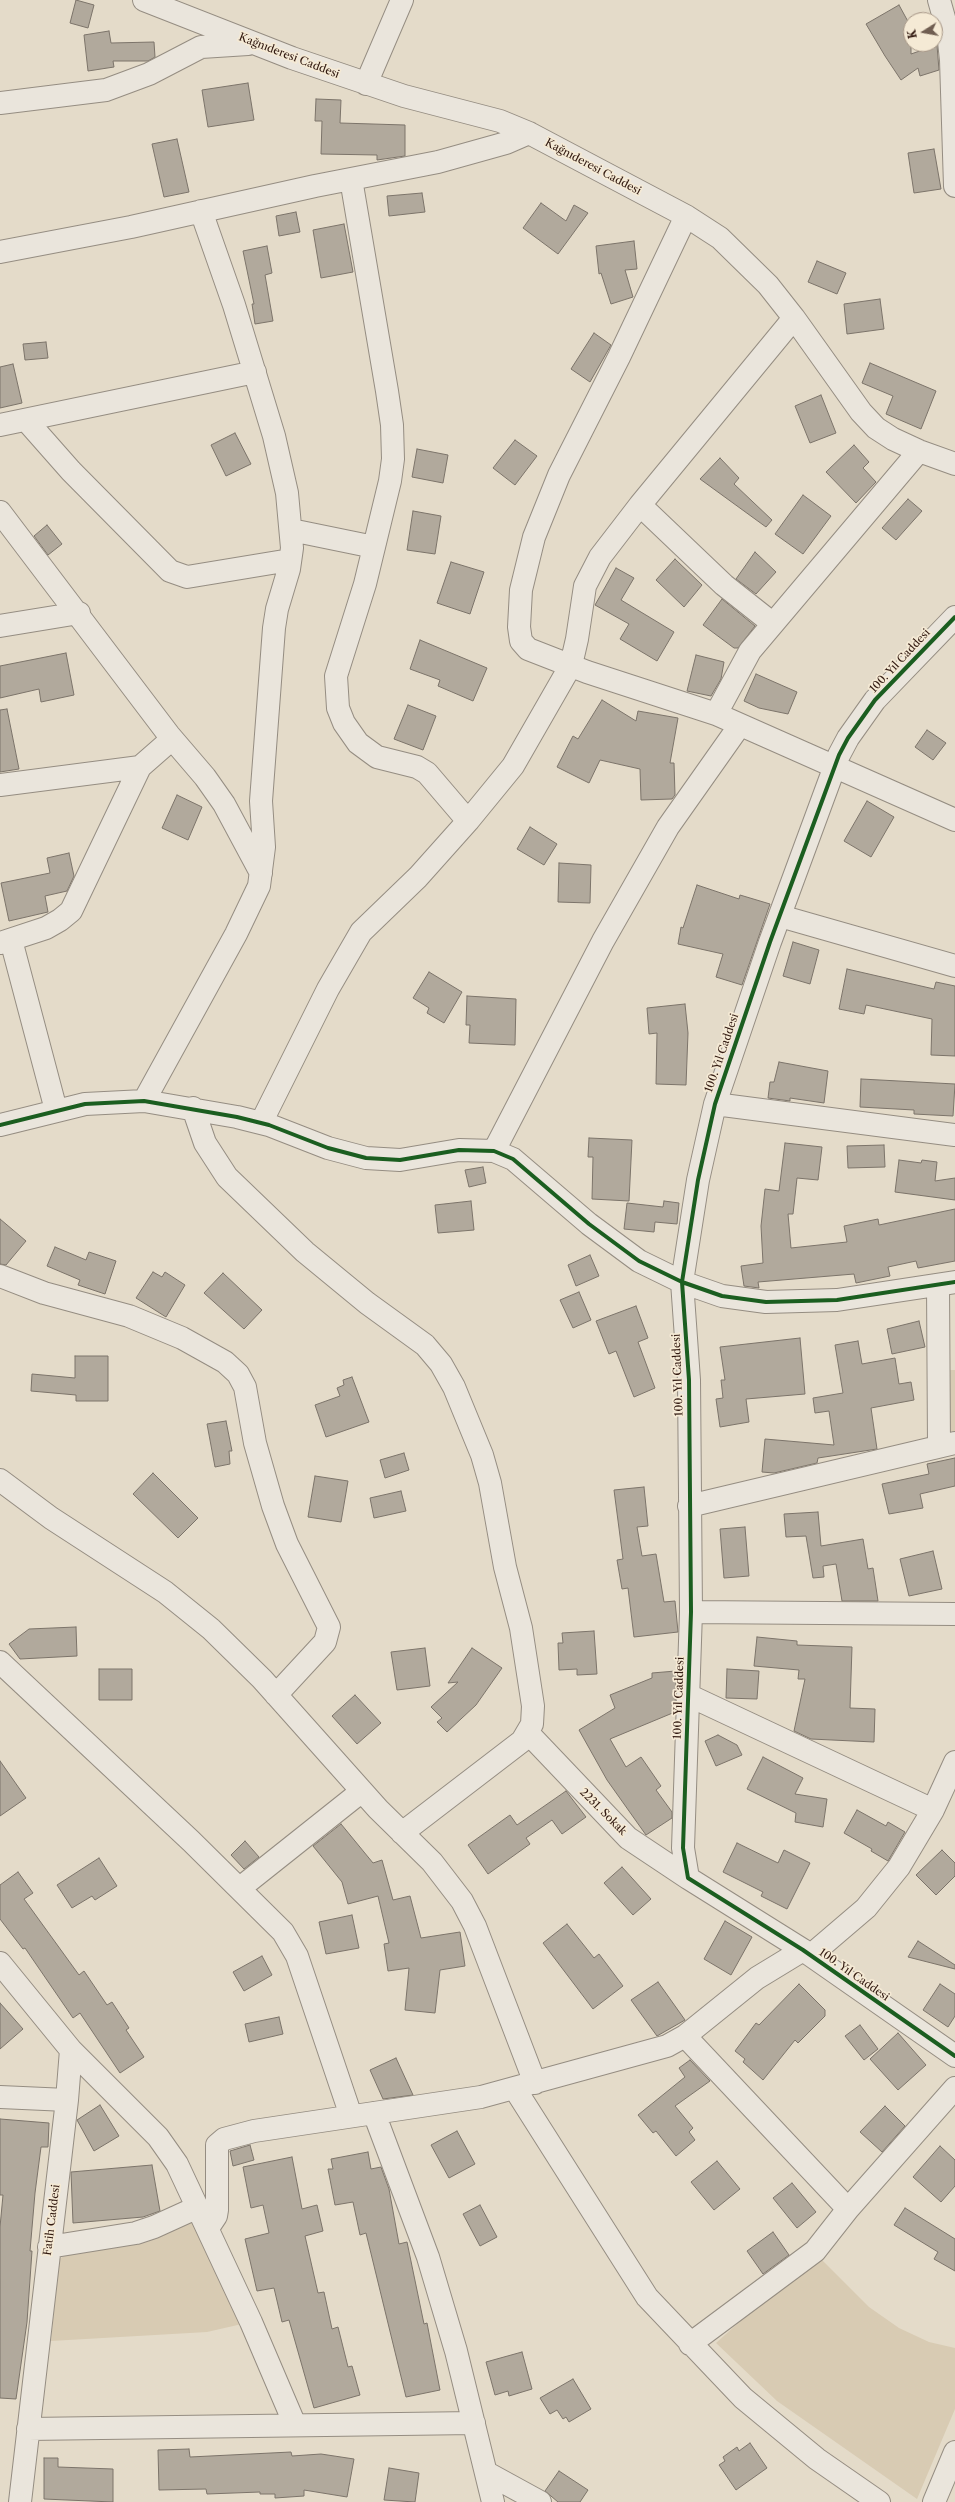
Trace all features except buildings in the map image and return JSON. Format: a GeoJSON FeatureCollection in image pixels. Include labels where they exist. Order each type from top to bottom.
{"type":"FeatureCollection","features":[{"type":"Feature","properties":{"kind":"street","name":"Kağnıderesi Caddesi"},"geometry":{"type":"LineString","coordinates":[[144,0],[256,44],[366,84],[500,121],[529,133],[686,216],[720,238],[742,258],[794,318],[861,412],[876,428],[892,439],[955,464]]}},
{"type":"Feature","properties":{"kind":"street"},"geometry":{"type":"LineString","coordinates":[[366,84],[402,0]]}},
{"type":"Feature","properties":{"kind":"street"},"geometry":{"type":"LineString","coordinates":[[939,0],[948,32],[951,60],[955,186]]}},
{"type":"Feature","properties":{"kind":"street"},"geometry":{"type":"LineString","coordinates":[[0,103],[106,90],[149,74],[201,47],[256,44]]}},
{"type":"Feature","properties":{"kind":"street"},"geometry":{"type":"LineString","coordinates":[[0,252],[438,162],[506,143],[529,133]]}},
{"type":"Feature","properties":{"kind":"street"},"geometry":{"type":"LineString","coordinates":[[351,179],[392,424],[393,459],[390,481],[374,547],[336,676],[338,708],[344,723],[358,743],[377,756],[417,767],[427,773],[468,821]]}},
{"type":"Feature","properties":{"kind":"street"},"geometry":{"type":"LineString","coordinates":[[144,1101],[253,902],[261,873],[264,847],[261,801],[272,652],[277,609],[290,560],[291,530],[286,486],[255,372],[234,305],[201,211]]}},
{"type":"Feature","properties":{"kind":"street"},"geometry":{"type":"LineString","coordinates":[[686,216],[619,357],[559,476],[534,537],[521,590],[519,627],[521,641],[528,649],[570,665],[716,714],[955,820]]}},
{"type":"Feature","properties":{"kind":"street"},"geometry":{"type":"LineString","coordinates":[[261,1123],[328,989],[361,932],[418,876],[468,821],[513,766],[570,665],[577,639],[585,586],[600,557],[640,505],[794,318]]}},
{"type":"Feature","properties":{"kind":"street"},"geometry":{"type":"LineString","coordinates":[[0,425],[255,372]]}},
{"type":"Feature","properties":{"kind":"street"},"geometry":{"type":"LineString","coordinates":[[26,420],[71,471],[170,571],[187,577],[290,560]]}},
{"type":"Feature","properties":{"kind":"street"},"geometry":{"type":"LineString","coordinates":[[716,714],[750,651],[772,623],[919,451]]}},
{"type":"Feature","properties":{"kind":"street"},"geometry":{"type":"LineString","coordinates":[[640,505],[724,585],[772,623]]}},
{"type":"Feature","properties":{"kind":"street"},"geometry":{"type":"LineString","coordinates":[[0,512],[79,613],[172,739],[205,777],[224,804],[261,873]]}},
{"type":"Feature","properties":{"kind":"street"},"geometry":{"type":"LineString","coordinates":[[291,530],[374,547]]}},
{"type":"Feature","properties":{"kind":"street"},"geometry":{"type":"LineString","coordinates":[[0,626],[79,613]]}},
{"type":"Feature","properties":{"kind":"street","name":"100. Yıl Caddesi"},"geometry":{"type":"LineString","coordinates":[[955,617],[875,700],[848,738],[835,767],[780,916],[715,1104],[698,1180],[682,1282],[688,1380],[691,1612],[684,1848],[688,1878],[807,1953],[955,2056]]}},
{"type":"Feature","properties":{"kind":"street"},"geometry":{"type":"LineString","coordinates":[[494,1151],[610,928],[668,827],[740,725]]}},
{"type":"Feature","properties":{"kind":"street"},"geometry":{"type":"LineString","coordinates":[[56,1110],[6,942],[46,928],[60,920],[70,911],[140,767],[172,739]]}},
{"type":"Feature","properties":{"kind":"street"},"geometry":{"type":"LineString","coordinates":[[0,785],[140,767]]}},
{"type":"Feature","properties":{"kind":"street"},"geometry":{"type":"LineString","coordinates":[[780,916],[955,966]]}},
{"type":"Feature","properties":{"kind":"street"},"geometry":{"type":"LineString","coordinates":[[0,1125],[85,1104],[144,1101],[193,1108],[261,1123],[328,1148],[366,1158],[400,1160],[459,1150],[494,1151],[513,1159],[589,1224],[640,1261],[682,1282],[722,1296],[766,1302],[837,1300],[947,1283],[947,1445],[797,1482],[689,1506]]}},
{"type":"Feature","properties":{"kind":"street"},"geometry":{"type":"LineString","coordinates":[[715,1104],[955,1135]]}},
{"type":"Feature","properties":{"kind":"street"},"geometry":{"type":"LineString","coordinates":[[193,1108],[205,1143],[227,1177],[304,1252],[367,1303],[426,1345],[441,1364],[454,1387],[480,1448],[490,1483],[500,1545],[521,1628],[533,1706],[532,1724],[528,1733],[517,1744],[402,1833]]}},
{"type":"Feature","properties":{"kind":"street"},"geometry":{"type":"LineString","coordinates":[[0,1276],[44,1293],[129,1316],[182,1338],[225,1362],[238,1374],[246,1387],[255,1443],[273,1506],[287,1544],[329,1627],[325,1642],[276,1695]]}},
{"type":"Feature","properties":{"kind":"street"},"geometry":{"type":"LineString","coordinates":[[0,1480],[51,1518],[165,1592],[211,1629],[262,1679],[362,1791],[432,1862],[462,1901],[475,1926],[525,2086],[638,2285],[690,2344],[743,2398],[817,2460],[879,2502]]}},
{"type":"Feature","properties":{"kind":"street"},"geometry":{"type":"LineString","coordinates":[[691,1612],[955,1614]]}},
{"type":"Feature","properties":{"kind":"street"},"geometry":{"type":"LineString","coordinates":[[0,1662],[240,1888],[282,1932],[297,1956],[351,2116]]}},
{"type":"Feature","properties":{"kind":"street"},"geometry":{"type":"LineString","coordinates":[[688,1695],[933,1810]]}},
{"type":"Feature","properties":{"kind":"street","name":"2231. Sokak"},"geometry":{"type":"LineString","coordinates":[[528,1733],[628,1838],[688,1878]]}},
{"type":"Feature","properties":{"kind":"street"},"geometry":{"type":"LineString","coordinates":[[208,2228],[216,2216],[216,2162],[219,2142],[254,2131],[481,2097],[667,2046],[685,2036],[757,1978],[780,1963],[807,1953],[866,1908],[882,1890],[903,1860],[933,1810],[955,1762]]}},
{"type":"Feature","properties":{"kind":"street"},"geometry":{"type":"LineString","coordinates":[[240,1888],[362,1791]]}},
{"type":"Feature","properties":{"kind":"street"},"geometry":{"type":"LineString","coordinates":[[0,1963],[70,2050],[158,2137],[177,2164],[208,2228],[295,2424]]}},
{"type":"Feature","properties":{"kind":"street"},"geometry":{"type":"LineString","coordinates":[[685,2036],[848,2209]]}},
{"type":"Feature","properties":{"kind":"street","name":"Fatih Caddesi"},"geometry":{"type":"LineString","coordinates":[[20,2502],[67,2100],[70,2050]]}},
{"type":"Feature","properties":{"kind":"street"},"geometry":{"type":"LineString","coordinates":[[690,2344],[815,2251],[848,2209],[955,2088]]}},
{"type":"Feature","properties":{"kind":"street"},"geometry":{"type":"LineString","coordinates":[[0,2097],[67,2100]]}},
{"type":"Feature","properties":{"kind":"street"},"geometry":{"type":"LineString","coordinates":[[374,2113],[428,2257],[456,2350],[493,2502]]}},
{"type":"Feature","properties":{"kind":"street"},"geometry":{"type":"LineString","coordinates":[[49,2247],[136,2233],[154,2227],[198,2207]]}},
{"type":"Feature","properties":{"kind":"street"},"geometry":{"type":"LineString","coordinates":[[28,2429],[295,2424],[474,2423]]}},
{"type":"Feature","properties":{"kind":"street"},"geometry":{"type":"LineString","coordinates":[[934,2502],[955,2452]]}},
{"type":"Feature","properties":{"kind":"street"},"geometry":{"type":"LineString","coordinates":[[487,2473],[540,2502]]}},
{"type":"Feature","properties":{"kind":"shaded area"},"geometry":{"type":"Polygon","coordinates":[[[948,1370],[955,1370],[955,1431],[947,1431],[948,1370]]]}},
{"type":"Feature","properties":{"kind":"shaded area"},"geometry":{"type":"Polygon","coordinates":[[[193,2222],[242,2324],[207,2332],[51,2341],[59,2260],[68,2252],[147,2242],[193,2222]]]}},
{"type":"Feature","properties":{"kind":"shaded area"},"geometry":{"type":"Polygon","coordinates":[[[821,2259],[869,2307],[899,2328],[929,2342],[955,2348],[955,2409],[917,2499],[777,2401],[716,2343],[775,2290],[821,2259]]]}},
{"type":"Feature","properties":{"kind":"cycle path"},"geometry":{"type":"LineString","coordinates":[[955,617],[875,700],[848,738],[839,755],[770,942],[715,1104],[698,1180],[682,1282],[689,1380],[691,1612],[683,1848],[688,1878],[803,1950],[955,2056]]}},
{"type":"Feature","properties":{"kind":"cycle path"},"geometry":{"type":"LineString","coordinates":[[0,1125],[85,1104],[144,1101],[237,1117],[269,1125],[328,1148],[366,1158],[400,1160],[459,1150],[494,1151],[513,1159],[589,1224],[639,1261],[682,1282],[722,1296],[766,1302],[837,1300],[955,1282]]}}]}
